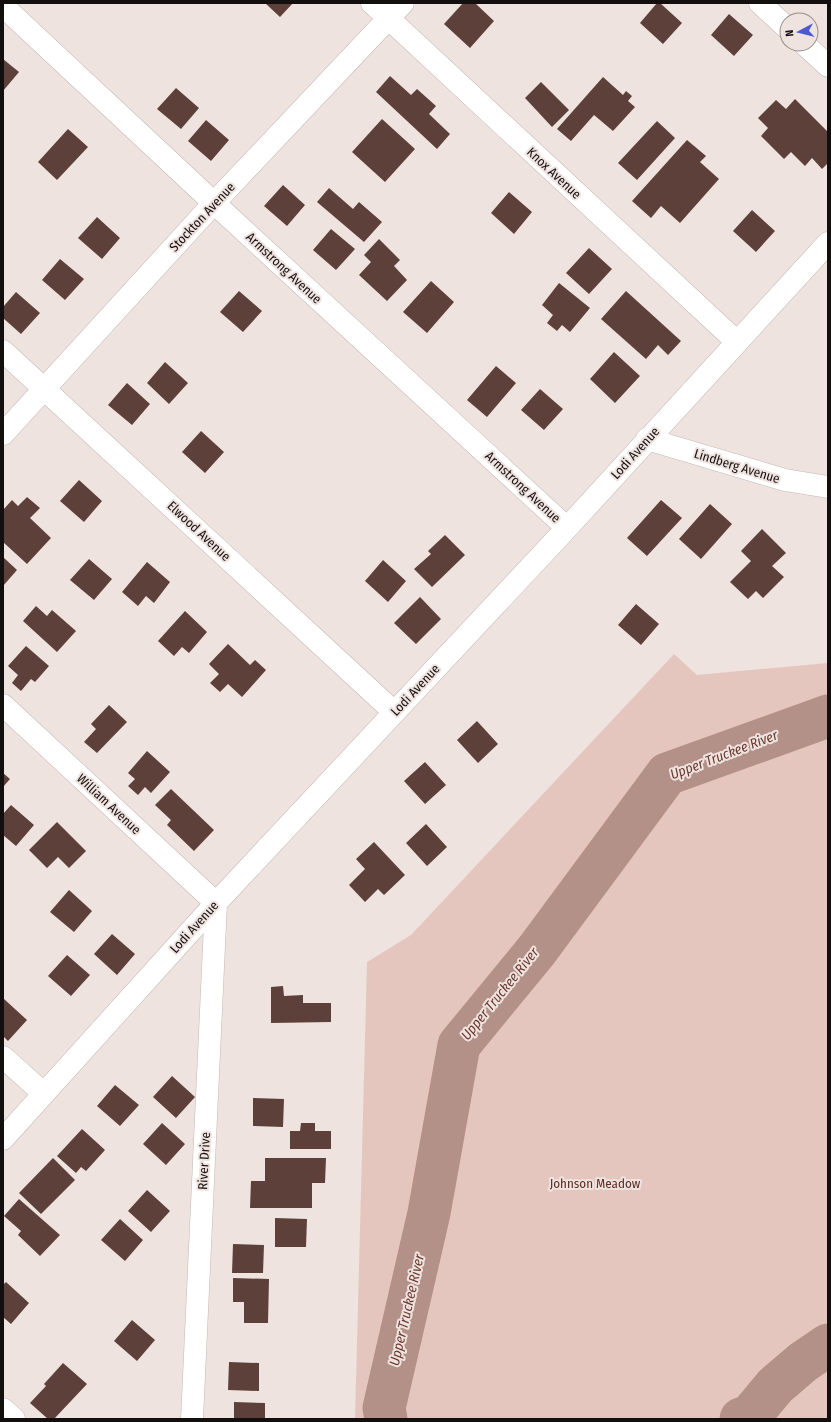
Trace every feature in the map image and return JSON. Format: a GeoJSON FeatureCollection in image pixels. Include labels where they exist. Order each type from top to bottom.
{"type":"FeatureCollection","features":[{"type":"Feature","properties":{"kind":"street","name":"Knox Avenue"},"geometry":{"type":"LineString","coordinates":[[372,3],[396,11],[737,342]]}},
{"type":"Feature","properties":{"kind":"street"},"geometry":{"type":"LineString","coordinates":[[760,3],[779,21]]}},
{"type":"Feature","properties":{"kind":"street","name":"Armstrong Avenue"},"geometry":{"type":"LineString","coordinates":[[3,6],[214,203],[567,528]]}},
{"type":"Feature","properties":{"kind":"street","name":"Stockton Avenue"},"geometry":{"type":"LineString","coordinates":[[3,434],[214,203],[396,11]]}},
{"type":"Feature","properties":{"kind":"street"},"geometry":{"type":"LineString","coordinates":[[813,52],[828,66]]}},
{"type":"Feature","properties":{"kind":"street","name":"Lodi Avenue"},"geometry":{"type":"LineString","coordinates":[[3,1139],[216,903],[567,528],[828,243]]}},
{"type":"Feature","properties":{"kind":"street","name":"Elwood Avenue"},"geometry":{"type":"LineString","coordinates":[[3,351],[394,712]]}},
{"type":"Feature","properties":{"kind":"street","name":"Lindberg Avenue"},"geometry":{"type":"LineString","coordinates":[[647,439],[785,480],[828,487]]}},
{"type":"Feature","properties":{"kind":"street","name":"William Avenue"},"geometry":{"type":"LineString","coordinates":[[3,705],[216,903]]}},
{"type":"Feature","properties":{"kind":"street","name":"River Drive"},"geometry":{"type":"LineString","coordinates":[[192,1419],[216,903]]}},
{"type":"Feature","properties":{"kind":"street"},"geometry":{"type":"LineString","coordinates":[[3,1057],[44,1094]]}},
{"type":"Feature","properties":{"kind":"street"},"geometry":{"type":"LineString","coordinates":[[3,1409],[14,1419]]}},
{"type":"Feature","properties":{"kind":"green space","name":"Johnson Meadow"},"geometry":{"type":"Polygon","coordinates":[[[674,654],[697,675],[828,663],[828,1419],[355,1419],[367,962],[411,935],[674,654]]]}},
{"type":"Feature","properties":{"kind":"building"},"geometry":{"type":"Polygon","coordinates":[[[265,3],[293,3],[280,17],[265,3]]]}},
{"type":"Feature","properties":{"kind":"building"},"geometry":{"type":"Polygon","coordinates":[[[463,3],[475,3],[494,21],[470,48],[444,24],[463,3]]]}},
{"type":"Feature","properties":{"kind":"building"},"geometry":{"type":"Polygon","coordinates":[[[657,3],[660,3],[682,23],[663,44],[640,23],[657,3]]]}},
{"type":"Feature","properties":{"kind":"building"},"geometry":{"type":"Polygon","coordinates":[[[729,14],[753,35],[734,56],[711,35],[729,14]]]}},
{"type":"Feature","properties":{"kind":"building"},"geometry":{"type":"Polygon","coordinates":[[[3,59],[19,72],[3,91],[3,59]]]}},
{"type":"Feature","properties":{"kind":"building"},"geometry":{"type":"Polygon","coordinates":[[[390,76],[411,95],[417,89],[436,106],[429,114],[450,134],[437,149],[376,92],[390,76]]]}},
{"type":"Feature","properties":{"kind":"building"},"geometry":{"type":"Polygon","coordinates":[[[603,77],[623,95],[626,91],[632,96],[628,101],[635,107],[613,131],[594,115],[571,141],[557,129],[603,77]]]}},
{"type":"Feature","properties":{"kind":"building"},"geometry":{"type":"Polygon","coordinates":[[[541,82],[569,110],[552,127],[525,98],[541,82]]]}},
{"type":"Feature","properties":{"kind":"building"},"geometry":{"type":"Polygon","coordinates":[[[176,88],[199,108],[181,129],[157,109],[176,88]]]}},
{"type":"Feature","properties":{"kind":"building"},"geometry":{"type":"Polygon","coordinates":[[[795,99],[828,132],[828,163],[822,169],[812,158],[805,166],[791,152],[784,159],[761,136],[768,128],[758,118],[776,100],[786,109],[795,99]]]}},
{"type":"Feature","properties":{"kind":"building"},"geometry":{"type":"Polygon","coordinates":[[[382,119],[415,149],[385,182],[352,152],[382,119]]]}},
{"type":"Feature","properties":{"kind":"building"},"geometry":{"type":"Polygon","coordinates":[[[206,120],[229,140],[211,161],[188,141],[206,120]]]}},
{"type":"Feature","properties":{"kind":"building"},"geometry":{"type":"Polygon","coordinates":[[[657,121],[675,138],[637,180],[618,163],[657,121]]]}},
{"type":"Feature","properties":{"kind":"building"},"geometry":{"type":"Polygon","coordinates":[[[68,129],[88,147],[57,180],[38,162],[68,129]]]}},
{"type":"Feature","properties":{"kind":"building"},"geometry":{"type":"Polygon","coordinates":[[[687,140],[706,156],[700,162],[719,179],[680,223],[661,206],[651,218],[632,201],[687,140]]]}},
{"type":"Feature","properties":{"kind":"building"},"geometry":{"type":"Polygon","coordinates":[[[283,185],[305,205],[287,226],[264,206],[283,185]]]}},
{"type":"Feature","properties":{"kind":"building"},"geometry":{"type":"Polygon","coordinates":[[[329,188],[353,209],[359,202],[382,222],[364,242],[317,202],[329,188]]]}},
{"type":"Feature","properties":{"kind":"building"},"geometry":{"type":"Polygon","coordinates":[[[509,192],[532,212],[514,234],[491,213],[509,192]]]}},
{"type":"Feature","properties":{"kind":"building"},"geometry":{"type":"Polygon","coordinates":[[[752,210],[775,231],[756,252],[733,231],[752,210]]]}},
{"type":"Feature","properties":{"kind":"building"},"geometry":{"type":"Polygon","coordinates":[[[97,217],[120,238],[102,259],[78,238],[97,217]]]}},
{"type":"Feature","properties":{"kind":"building"},"geometry":{"type":"Polygon","coordinates":[[[331,229],[355,249],[336,270],[313,250],[331,229]]]}},
{"type":"Feature","properties":{"kind":"building"},"geometry":{"type":"Polygon","coordinates":[[[379,239],[400,260],[394,266],[407,280],[387,301],[359,275],[371,262],[364,255],[379,239]]]}},
{"type":"Feature","properties":{"kind":"building"},"geometry":{"type":"Polygon","coordinates":[[[589,248],[612,269],[589,294],[566,273],[589,248]]]}},
{"type":"Feature","properties":{"kind":"building"},"geometry":{"type":"Polygon","coordinates":[[[60,259],[84,279],[65,300],[42,280],[60,259]]]}},
{"type":"Feature","properties":{"kind":"building"},"geometry":{"type":"Polygon","coordinates":[[[431,281],[454,302],[427,333],[403,312],[431,281]]]}},
{"type":"Feature","properties":{"kind":"building"},"geometry":{"type":"Polygon","coordinates":[[[559,283],[590,308],[570,332],[562,325],[557,331],[547,323],[553,315],[542,305],[559,283]]]}},
{"type":"Feature","properties":{"kind":"building"},"geometry":{"type":"Polygon","coordinates":[[[239,291],[262,311],[243,332],[220,312],[239,291]]]}},
{"type":"Feature","properties":{"kind":"building"},"geometry":{"type":"Polygon","coordinates":[[[626,291],[681,341],[668,355],[658,345],[646,359],[601,319],[626,291]]]}},
{"type":"Feature","properties":{"kind":"building"},"geometry":{"type":"Polygon","coordinates":[[[16,292],[40,313],[21,334],[3,318],[3,307],[16,292]]]}},
{"type":"Feature","properties":{"kind":"building"},"geometry":{"type":"Polygon","coordinates":[[[614,352],[640,376],[615,403],[590,379],[614,352]]]}},
{"type":"Feature","properties":{"kind":"building"},"geometry":{"type":"Polygon","coordinates":[[[165,362],[188,383],[169,404],[147,383],[165,362]]]}},
{"type":"Feature","properties":{"kind":"building"},"geometry":{"type":"Polygon","coordinates":[[[496,366],[516,383],[487,417],[467,400],[496,366]]]}},
{"type":"Feature","properties":{"kind":"building"},"geometry":{"type":"Polygon","coordinates":[[[127,383],[150,404],[132,425],[108,405],[127,383]]]}},
{"type":"Feature","properties":{"kind":"building"},"geometry":{"type":"Polygon","coordinates":[[[540,389],[563,409],[544,430],[521,410],[540,389]]]}},
{"type":"Feature","properties":{"kind":"building"},"geometry":{"type":"Polygon","coordinates":[[[201,431],[224,452],[205,473],[182,452],[201,431]]]}},
{"type":"Feature","properties":{"kind":"building"},"geometry":{"type":"Polygon","coordinates":[[[79,480],[102,501],[84,522],[60,501],[79,480]]]}},
{"type":"Feature","properties":{"kind":"building"},"geometry":{"type":"Polygon","coordinates":[[[27,497],[40,508],[30,518],[51,538],[27,564],[3,542],[3,510],[12,500],[18,506],[27,497]]]}},
{"type":"Feature","properties":{"kind":"building"},"geometry":{"type":"Polygon","coordinates":[[[661,500],[682,518],[647,556],[627,538],[661,500]]]}},
{"type":"Feature","properties":{"kind":"building"},"geometry":{"type":"Polygon","coordinates":[[[710,504],[732,524],[701,559],[679,539],[710,504]]]}},
{"type":"Feature","properties":{"kind":"building"},"geometry":{"type":"Polygon","coordinates":[[[762,529],[786,553],[772,566],[784,577],[763,598],[756,591],[748,599],[730,582],[751,561],[741,551],[762,529]]]}},
{"type":"Feature","properties":{"kind":"building"},"geometry":{"type":"Polygon","coordinates":[[[445,535],[465,555],[432,587],[414,569],[431,554],[428,551],[445,535]]]}},
{"type":"Feature","properties":{"kind":"building"},"geometry":{"type":"Polygon","coordinates":[[[3,557],[17,570],[3,586],[3,557]]]}},
{"type":"Feature","properties":{"kind":"building"},"geometry":{"type":"Polygon","coordinates":[[[89,559],[112,579],[94,600],[70,580],[89,559]]]}},
{"type":"Feature","properties":{"kind":"building"},"geometry":{"type":"Polygon","coordinates":[[[383,560],[406,581],[388,602],[365,581],[383,560]]]}},
{"type":"Feature","properties":{"kind":"building"},"geometry":{"type":"Polygon","coordinates":[[[147,562],[170,582],[154,603],[146,596],[138,606],[122,592],[147,562]]]}},
{"type":"Feature","properties":{"kind":"building"},"geometry":{"type":"Polygon","coordinates":[[[420,597],[441,619],[416,644],[394,623],[420,597]]]}},
{"type":"Feature","properties":{"kind":"building"},"geometry":{"type":"Polygon","coordinates":[[[636,604],[659,624],[641,645],[618,625],[636,604]]]}},
{"type":"Feature","properties":{"kind":"building"},"geometry":{"type":"Polygon","coordinates":[[[36,606],[47,616],[52,610],[76,631],[57,652],[23,621],[36,606]]]}},
{"type":"Feature","properties":{"kind":"building"},"geometry":{"type":"Polygon","coordinates":[[[185,611],[207,632],[189,653],[182,647],[174,656],[158,641],[185,611]]]}},
{"type":"Feature","properties":{"kind":"building"},"geometry":{"type":"Polygon","coordinates":[[[228,644],[250,665],[255,660],[266,670],[242,697],[228,684],[220,692],[210,683],[219,674],[209,664],[228,644]]]}},
{"type":"Feature","properties":{"kind":"building"},"geometry":{"type":"Polygon","coordinates":[[[26,646],[49,666],[35,682],[31,679],[21,691],[12,683],[18,675],[8,666],[26,646]]]}},
{"type":"Feature","properties":{"kind":"building"},"geometry":{"type":"Polygon","coordinates":[[[109,705],[127,722],[97,753],[84,742],[96,729],[91,724],[109,705]]]}},
{"type":"Feature","properties":{"kind":"building"},"geometry":{"type":"Polygon","coordinates":[[[477,721],[498,744],[478,763],[457,740],[477,721]]]}},
{"type":"Feature","properties":{"kind":"building"},"geometry":{"type":"Polygon","coordinates":[[[147,751],[170,772],[151,793],[145,787],[138,795],[128,786],[135,779],[128,773],[147,751]]]}},
{"type":"Feature","properties":{"kind":"building"},"geometry":{"type":"Polygon","coordinates":[[[425,762],[446,785],[425,804],[404,781],[425,762]]]}},
{"type":"Feature","properties":{"kind":"building"},"geometry":{"type":"Polygon","coordinates":[[[3,773],[10,779],[3,787],[3,773]]]}},
{"type":"Feature","properties":{"kind":"building"},"geometry":{"type":"Polygon","coordinates":[[[171,789],[214,830],[194,851],[167,825],[171,820],[155,805],[171,789]]]}},
{"type":"Feature","properties":{"kind":"building"},"geometry":{"type":"Polygon","coordinates":[[[11,805],[34,825],[16,846],[3,835],[3,814],[11,805]]]}},
{"type":"Feature","properties":{"kind":"building"},"geometry":{"type":"Polygon","coordinates":[[[57,822],[86,851],[69,868],[58,857],[47,868],[29,850],[57,822]]]}},
{"type":"Feature","properties":{"kind":"building"},"geometry":{"type":"Polygon","coordinates":[[[426,824],[447,847],[427,866],[406,843],[426,824]]]}},
{"type":"Feature","properties":{"kind":"building"},"geometry":{"type":"Polygon","coordinates":[[[374,842],[405,875],[384,895],[378,889],[365,902],[349,885],[365,869],[356,859],[374,842]]]}},
{"type":"Feature","properties":{"kind":"building"},"geometry":{"type":"Polygon","coordinates":[[[69,890],[92,911],[74,932],[50,912],[69,890]]]}},
{"type":"Feature","properties":{"kind":"building"},"geometry":{"type":"Polygon","coordinates":[[[112,934],[135,954],[117,975],[94,954],[112,934]]]}},
{"type":"Feature","properties":{"kind":"building"},"geometry":{"type":"Polygon","coordinates":[[[67,955],[90,975],[71,996],[48,976],[67,955]]]}},
{"type":"Feature","properties":{"kind":"building"},"geometry":{"type":"Polygon","coordinates":[[[283,986],[284,996],[303,995],[303,1003],[331,1003],[331,1022],[271,1023],[271,987],[283,986]]]}},
{"type":"Feature","properties":{"kind":"building"},"geometry":{"type":"Polygon","coordinates":[[[4,999],[27,1020],[8,1041],[3,1036],[4,999]]]}},
{"type":"Feature","properties":{"kind":"building"},"geometry":{"type":"Polygon","coordinates":[[[172,1076],[195,1097],[176,1118],[153,1097],[172,1076]]]}},
{"type":"Feature","properties":{"kind":"building"},"geometry":{"type":"Polygon","coordinates":[[[115,1085],[139,1105],[120,1126],[97,1106],[115,1085]]]}},
{"type":"Feature","properties":{"kind":"building"},"geometry":{"type":"Polygon","coordinates":[[[253,1098],[284,1099],[283,1127],[253,1126],[253,1098]]]}},
{"type":"Feature","properties":{"kind":"building"},"geometry":{"type":"Polygon","coordinates":[[[162,1123],[185,1144],[166,1165],[143,1144],[162,1123]]]}},
{"type":"Feature","properties":{"kind":"building"},"geometry":{"type":"Polygon","coordinates":[[[301,1123],[315,1123],[315,1131],[331,1131],[331,1149],[290,1149],[290,1131],[300,1131],[301,1123]]]}},
{"type":"Feature","properties":{"kind":"building"},"geometry":{"type":"Polygon","coordinates":[[[82,1129],[105,1150],[86,1171],[81,1167],[76,1173],[57,1156],[82,1129]]]}},
{"type":"Feature","properties":{"kind":"building"},"geometry":{"type":"Polygon","coordinates":[[[53,1158],[75,1180],[41,1214],[19,1193],[53,1158]]]}},
{"type":"Feature","properties":{"kind":"building"},"geometry":{"type":"Polygon","coordinates":[[[265,1158],[326,1158],[325,1183],[312,1183],[312,1208],[250,1208],[251,1181],[265,1181],[265,1158]]]}},
{"type":"Feature","properties":{"kind":"building"},"geometry":{"type":"Polygon","coordinates":[[[147,1190],[170,1211],[151,1232],[128,1211],[147,1190]]]}},
{"type":"Feature","properties":{"kind":"building"},"geometry":{"type":"Polygon","coordinates":[[[19,1199],[60,1235],[40,1256],[18,1235],[21,1231],[4,1216],[19,1199]]]}},
{"type":"Feature","properties":{"kind":"building"},"geometry":{"type":"Polygon","coordinates":[[[275,1218],[307,1219],[306,1247],[275,1247],[275,1218]]]}},
{"type":"Feature","properties":{"kind":"building"},"geometry":{"type":"Polygon","coordinates":[[[120,1219],[143,1240],[125,1261],[101,1240],[120,1219]]]}},
{"type":"Feature","properties":{"kind":"building"},"geometry":{"type":"Polygon","coordinates":[[[233,1244],[264,1245],[263,1273],[232,1273],[233,1244]]]}},
{"type":"Feature","properties":{"kind":"building"},"geometry":{"type":"Polygon","coordinates":[[[233,1278],[269,1279],[268,1323],[244,1323],[244,1302],[233,1302],[233,1278]]]}},
{"type":"Feature","properties":{"kind":"building"},"geometry":{"type":"Polygon","coordinates":[[[6,1282],[29,1303],[11,1324],[3,1317],[3,1285],[6,1282]]]}},
{"type":"Feature","properties":{"kind":"building"},"geometry":{"type":"Polygon","coordinates":[[[132,1320],[155,1340],[137,1361],[114,1341],[132,1320]]]}},
{"type":"Feature","properties":{"kind":"building"},"geometry":{"type":"Polygon","coordinates":[[[229,1362],[259,1363],[259,1391],[228,1390],[229,1362]]]}},
{"type":"Feature","properties":{"kind":"building"},"geometry":{"type":"Polygon","coordinates":[[[63,1363],[87,1384],[54,1419],[48,1419],[30,1403],[46,1386],[44,1384],[63,1363]]]}},
{"type":"Feature","properties":{"kind":"building"},"geometry":{"type":"Polygon","coordinates":[[[234,1402],[265,1403],[265,1419],[234,1419],[234,1402]]]}},
{"type":"Feature","properties":{"kind":"waterway","name":"Upper Truckee River"},"geometry":{"type":"LineString","coordinates":[[386,1419],[384,1408],[429,1213],[459,1045],[537,950],[667,774],[828,716]]}},
{"type":"Feature","properties":{"kind":"waterway","name":"Upper Truckee River"},"geometry":{"type":"LineString","coordinates":[[741,1419],[750,1416],[775,1386],[803,1362],[828,1345]]}}]}
